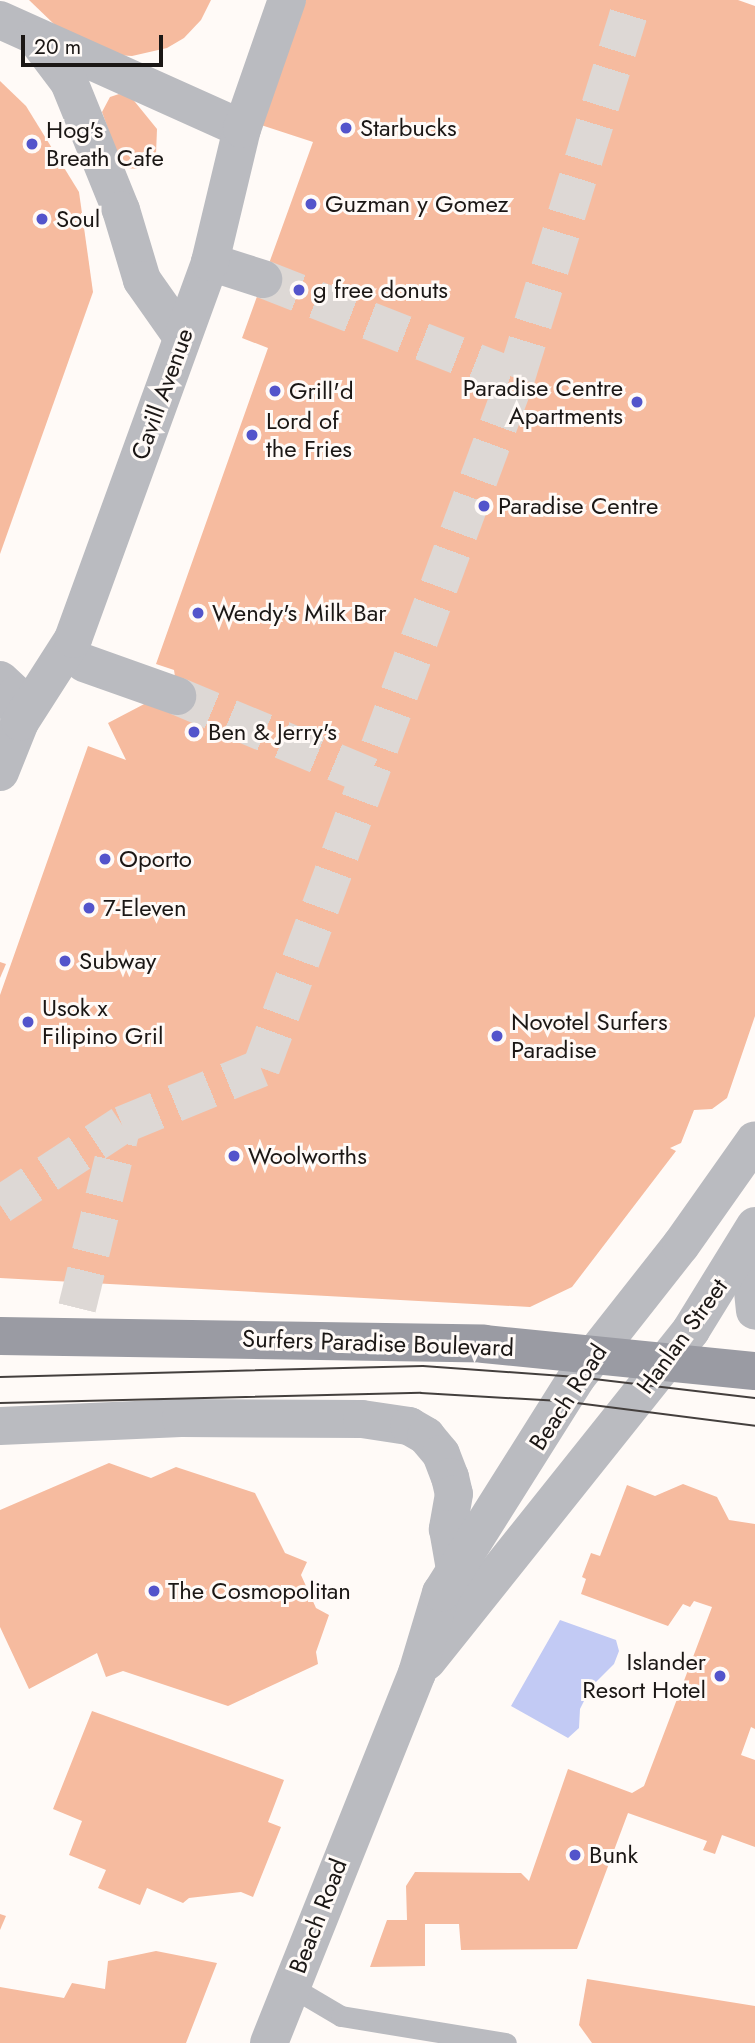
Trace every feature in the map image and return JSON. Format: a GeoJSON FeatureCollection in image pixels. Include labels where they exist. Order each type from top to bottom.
{"type":"FeatureCollection","features":[{"type":"Feature","properties":{"kind":"street","name":"Cavill Avenue"},"geometry":{"type":"LineString","coordinates":[[0,772],[20,722],[73,639],[210,262],[242,129],[287,0]]}},
{"type":"Feature","properties":{"kind":"street"},"geometry":{"type":"LineString","coordinates":[[0,20],[242,129]]}},
{"type":"Feature","properties":{"kind":"street"},"geometry":{"type":"LineString","coordinates":[[35,37],[69,82],[121,210],[142,280],[182,337]]}},
{"type":"Feature","properties":{"kind":"street"},"geometry":{"type":"LineString","coordinates":[[210,262],[263,279]]}},
{"type":"Feature","properties":{"kind":"street"},"geometry":{"type":"LineString","coordinates":[[84,663],[177,696]]}},
{"type":"Feature","properties":{"kind":"street"},"geometry":{"type":"LineString","coordinates":[[0,680],[16,695],[20,722]]}},
{"type":"Feature","properties":{"kind":"street","name":"Beach Road"},"geometry":{"type":"LineString","coordinates":[[269,2043],[417,1673],[441,1593],[596,1352],[681,1245],[755,1140]]}},
{"type":"Feature","properties":{"kind":"street"},"geometry":{"type":"LineString","coordinates":[[751,1234],[755,1311]]}},
{"type":"Feature","properties":{"kind":"street","name":"Hanlan Street"},"geometry":{"type":"LineString","coordinates":[[629,1408],[668,1360],[751,1234]]}},
{"type":"Feature","properties":{"kind":"street","name":"Surfers Paradise Boulevard"},"geometry":{"type":"LineString","coordinates":[[0,1336],[484,1345],[596,1352],[755,1371]]}},
{"type":"Feature","properties":{"kind":"street","name":"Beach Road"},"geometry":{"type":"LineString","coordinates":[[417,1673],[629,1408]]}},
{"type":"Feature","properties":{"kind":"street"},"geometry":{"type":"LineString","coordinates":[[0,1426],[195,1418],[362,1419],[409,1426],[441,1454],[450,1477],[454,1494],[448,1529],[455,1569]]}},
{"type":"Feature","properties":{"kind":"lane"},"geometry":{"type":"LineString","coordinates":[[290,1986],[341,2016],[506,2043]]}},
{"type":"Feature","properties":{"kind":"water"},"geometry":{"type":"Polygon","coordinates":[[[560,1620],[616,1640],[619,1651],[614,1664],[591,1687],[580,1709],[579,1728],[568,1738],[511,1706],[560,1620]]]}},
{"type":"Feature","properties":{"kind":"building"},"geometry":{"type":"Polygon","coordinates":[[[29,0],[211,0],[201,20],[184,38],[167,48],[132,56],[116,55],[56,26],[29,0]]]}},
{"type":"Feature","properties":{"kind":"building","name":"Paradise Centre"},"geometry":{"type":"Polygon","coordinates":[[[306,0],[738,0],[755,6],[755,1016],[727,1098],[712,1109],[694,1110],[681,1143],[670,1148],[676,1151],[572,1287],[530,1307],[0,1278],[0,995],[88,746],[126,760],[108,723],[150,701],[180,710],[174,670],[156,664],[268,348],[242,338],[313,142],[261,125],[306,0]]]}},
{"type":"Feature","properties":{"kind":"building","name":"Soul"},"geometry":{"type":"Polygon","coordinates":[[[0,81],[26,106],[79,192],[93,292],[0,554],[0,81]]]}},
{"type":"Feature","properties":{"kind":"building"},"geometry":{"type":"Polygon","coordinates":[[[119,94],[131,97],[157,129],[156,154],[142,169],[122,168],[102,112],[110,97],[119,94]]]}},
{"type":"Feature","properties":{"kind":"building"},"geometry":{"type":"Polygon","coordinates":[[[0,962],[6,964],[0,978],[0,962]]]}},
{"type":"Feature","properties":{"kind":"building","name":"The Cosmopolitan"},"geometry":{"type":"Polygon","coordinates":[[[109,1463],[151,1478],[176,1467],[255,1493],[285,1553],[307,1562],[301,1575],[316,1608],[329,1615],[316,1652],[318,1664],[228,1706],[123,1671],[106,1677],[97,1653],[29,1689],[0,1627],[0,1510],[109,1463]]]}},
{"type":"Feature","properties":{"kind":"building","name":"Islander Resort Hotel"},"geometry":{"type":"Polygon","coordinates":[[[683,1484],[717,1497],[729,1520],[755,1524],[755,1729],[751,1727],[741,1755],[755,1760],[755,1847],[722,1835],[715,1854],[703,1850],[707,1841],[628,1813],[577,1949],[461,1950],[459,1924],[425,1924],[425,1966],[370,1967],[387,1920],[407,1920],[406,1886],[415,1872],[521,1873],[529,1881],[568,1769],[632,1793],[644,1786],[712,1607],[694,1601],[690,1607],[683,1604],[668,1626],[581,1594],[586,1579],[582,1577],[591,1553],[600,1556],[627,1485],[655,1496],[683,1484]]]}},
{"type":"Feature","properties":{"kind":"building"},"geometry":{"type":"Polygon","coordinates":[[[92,1711],[284,1780],[268,1822],[281,1827],[253,1897],[241,1892],[189,1898],[183,1903],[147,1888],[140,1905],[98,1888],[106,1870],[69,1855],[82,1821],[53,1809],[92,1711]]]}},
{"type":"Feature","properties":{"kind":"building"},"geometry":{"type":"Polygon","coordinates":[[[0,1914],[6,1916],[0,1930],[0,1914]]]}},
{"type":"Feature","properties":{"kind":"building"},"geometry":{"type":"Polygon","coordinates":[[[156,1951],[217,1963],[186,2043],[0,2043],[0,1987],[64,1998],[72,1983],[105,1989],[108,1961],[156,1951]]]}},
{"type":"Feature","properties":{"kind":"building"},"geometry":{"type":"Polygon","coordinates":[[[587,1979],[755,2006],[755,2043],[592,2043],[579,2025],[587,1979]]]}},
{"type":"Feature","properties":{"kind":"tunnel"},"geometry":{"type":"LineString","coordinates":[[77,1308],[122,1125],[261,1068],[516,378],[633,0]]}},
{"type":"Feature","properties":{"kind":"tunnel"},"geometry":{"type":"LineString","coordinates":[[263,279],[516,378]]}},
{"type":"Feature","properties":{"kind":"tunnel"},"geometry":{"type":"LineString","coordinates":[[177,696],[371,777]]}},
{"type":"Feature","properties":{"kind":"tunnel"},"geometry":{"type":"LineString","coordinates":[[0,1205],[122,1125]]}},
{"type":"Feature","properties":{"kind":"tram line"},"geometry":{"type":"LineString","coordinates":[[0,1377],[423,1366],[577,1377],[755,1398]]}},
{"type":"Feature","properties":{"kind":"tram line"},"geometry":{"type":"LineString","coordinates":[[0,1403],[421,1393],[561,1401],[755,1426]]}},
{"type":"Feature","properties":{"kind":"place","name":"Starbucks"},"geometry":{"type":"Point","coordinates":[346,128]}},
{"type":"Feature","properties":{"kind":"place","name":"Hog's Breath Cafe"},"geometry":{"type":"Point","coordinates":[32,144]}},
{"type":"Feature","properties":{"kind":"place","name":"Guzman y Gomez"},"geometry":{"type":"Point","coordinates":[311,204]}},
{"type":"Feature","properties":{"kind":"place","name":"Soul"},"geometry":{"type":"Point","coordinates":[42,219]}},
{"type":"Feature","properties":{"kind":"place","name":"g free donuts"},"geometry":{"type":"Point","coordinates":[299,290]}},
{"type":"Feature","properties":{"kind":"place","name":"Grill'd"},"geometry":{"type":"Point","coordinates":[275,391]}},
{"type":"Feature","properties":{"kind":"place","name":"Paradise Centre Apartments"},"geometry":{"type":"Point","coordinates":[637,402]}},
{"type":"Feature","properties":{"kind":"place","name":"Lord of the Fries"},"geometry":{"type":"Point","coordinates":[252,435]}},
{"type":"Feature","properties":{"kind":"place","name":"Paradise Centre"},"geometry":{"type":"Point","coordinates":[484,506]}},
{"type":"Feature","properties":{"kind":"place","name":"Wendy's Milk Bar"},"geometry":{"type":"Point","coordinates":[198,613]}},
{"type":"Feature","properties":{"kind":"place","name":"Ben & Jerry's"},"geometry":{"type":"Point","coordinates":[194,732]}},
{"type":"Feature","properties":{"kind":"place","name":"Oporto"},"geometry":{"type":"Point","coordinates":[105,859]}},
{"type":"Feature","properties":{"kind":"place","name":"7-Eleven"},"geometry":{"type":"Point","coordinates":[89,908]}},
{"type":"Feature","properties":{"kind":"place","name":"Subway"},"geometry":{"type":"Point","coordinates":[65,961]}},
{"type":"Feature","properties":{"kind":"place","name":"Usok x Filipino Gril"},"geometry":{"type":"Point","coordinates":[28,1022]}},
{"type":"Feature","properties":{"kind":"place","name":"Novotel Surfers Paradise"},"geometry":{"type":"Point","coordinates":[497,1036]}},
{"type":"Feature","properties":{"kind":"place","name":"Woolworths"},"geometry":{"type":"Point","coordinates":[234,1156]}},
{"type":"Feature","properties":{"kind":"place","name":"The Cosmopolitan"},"geometry":{"type":"Point","coordinates":[154,1591]}},
{"type":"Feature","properties":{"kind":"place","name":"Islander Resort Hotel"},"geometry":{"type":"Point","coordinates":[720,1676]}},
{"type":"Feature","properties":{"kind":"place","name":"Bunk"},"geometry":{"type":"Point","coordinates":[575,1855]}}]}
